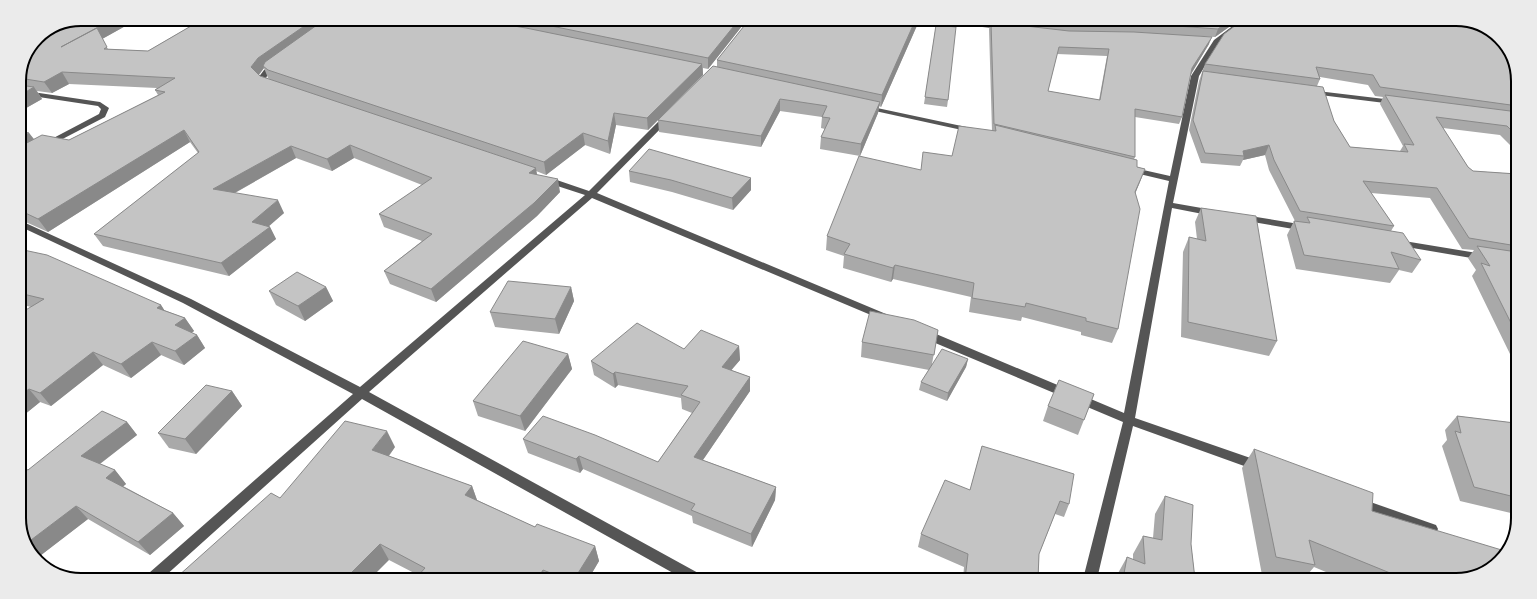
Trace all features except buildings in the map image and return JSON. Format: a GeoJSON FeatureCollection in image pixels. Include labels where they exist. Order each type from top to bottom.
{"type":"FeatureCollection","features":[{"type":"Feature","properties":{"kind":"street"},"geometry":{"type":"LineString","coordinates":[[993,26],[1013,28]]}},
{"type":"Feature","properties":{"kind":"street"},"geometry":{"type":"LineString","coordinates":[[1091,573],[1129,420],[1173,179],[1199,76],[1212,40],[1235,26]]}},
{"type":"Feature","properties":{"kind":"street"},"geometry":{"type":"LineString","coordinates":[[284,58],[266,71],[262,78],[269,85],[284,90]]}},
{"type":"Feature","properties":{"kind":"street"},"geometry":{"type":"LineString","coordinates":[[1305,91],[1400,103]]}},
{"type":"Feature","properties":{"kind":"street"},"geometry":{"type":"LineString","coordinates":[[26,93],[100,104],[105,108],[102,115],[40,149]]}},
{"type":"Feature","properties":{"kind":"street"},"geometry":{"type":"LineString","coordinates":[[859,106],[976,131]]}},
{"type":"Feature","properties":{"kind":"street"},"geometry":{"type":"LineString","coordinates":[[158,573],[361,393],[591,194],[673,112]]}},
{"type":"Feature","properties":{"kind":"street"},"geometry":{"type":"LineString","coordinates":[[1120,166],[1173,179]]}},
{"type":"Feature","properties":{"kind":"street"},"geometry":{"type":"LineString","coordinates":[[538,177],[591,194],[893,321]]}},
{"type":"Feature","properties":{"kind":"street"},"geometry":{"type":"LineString","coordinates":[[1168,205],[1222,214]]}},
{"type":"Feature","properties":{"kind":"street"},"geometry":{"type":"LineString","coordinates":[[1237,217],[1315,229]]}},
{"type":"Feature","properties":{"kind":"street"},"geometry":{"type":"LineString","coordinates":[[26,226],[187,301],[361,393],[686,573]]}},
{"type":"Feature","properties":{"kind":"street"},"geometry":{"type":"LineString","coordinates":[[1385,241],[1493,259]]}},
{"type":"Feature","properties":{"kind":"street"},"geometry":{"type":"LineString","coordinates":[[915,330],[1129,420],[1271,471]]}},
{"type":"Feature","properties":{"kind":"street"},"geometry":{"type":"LineString","coordinates":[[1345,498],[1442,533]]}}]}
